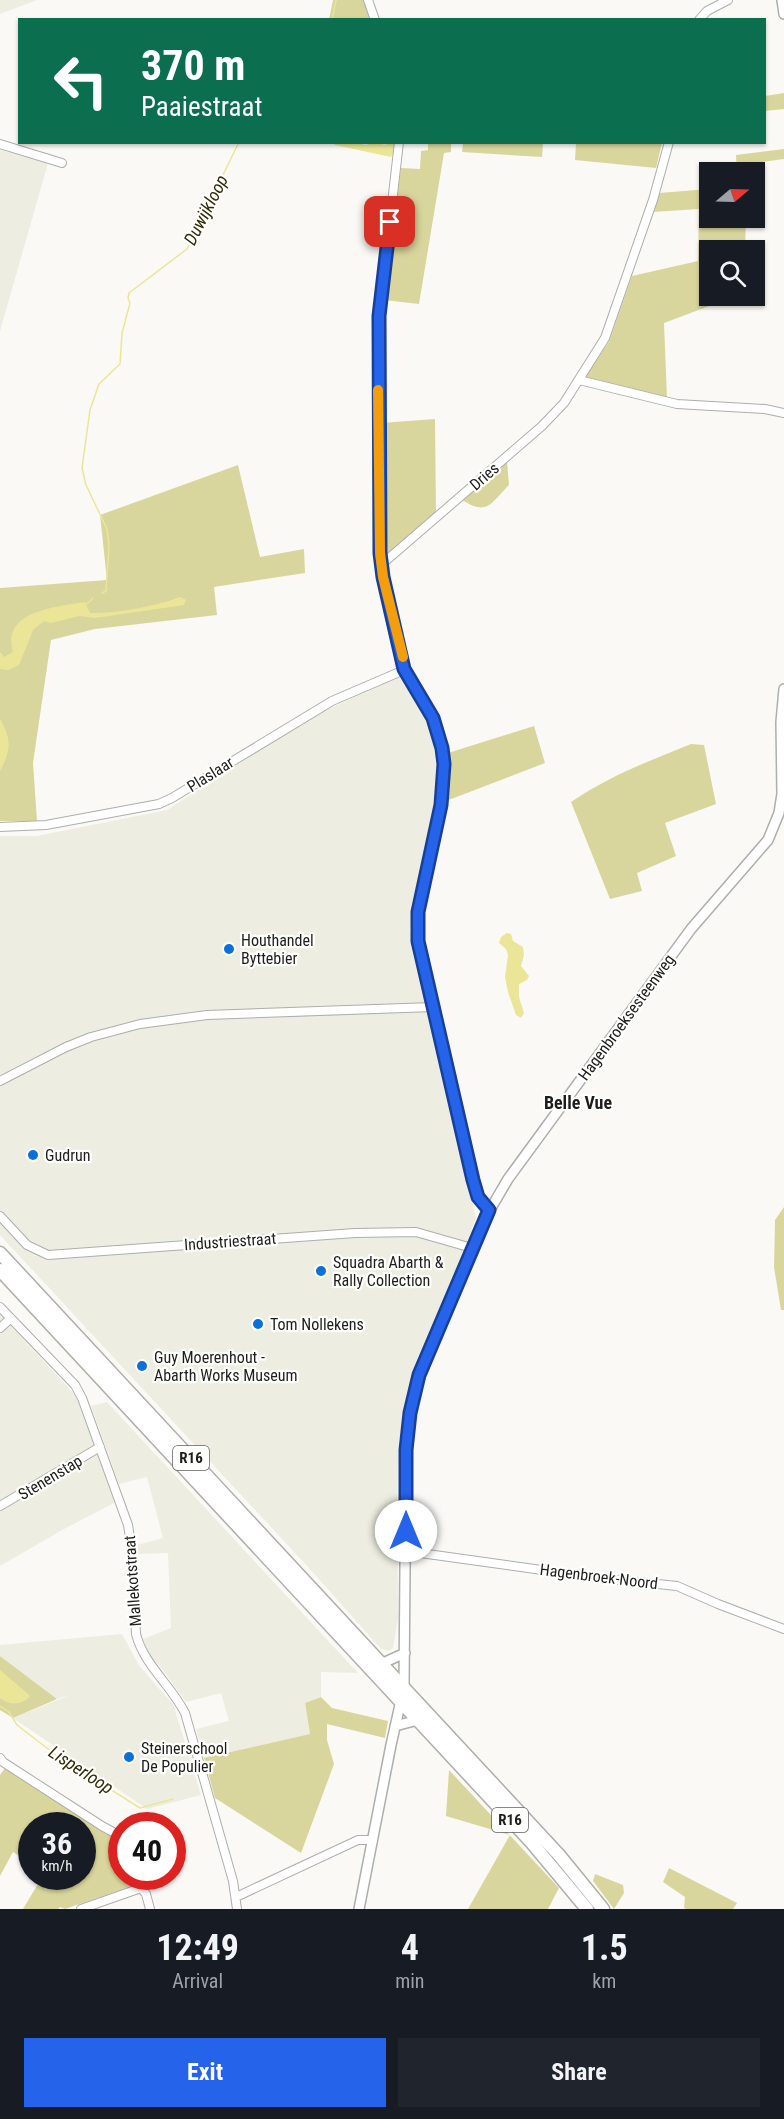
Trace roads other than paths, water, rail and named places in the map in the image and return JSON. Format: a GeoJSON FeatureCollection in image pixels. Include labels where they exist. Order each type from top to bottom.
{"type":"FeatureCollection","features":[{"type":"Feature","properties":{"kind":"highway","name":"R16"},"geometry":{"type":"LineString","coordinates":[[0,1253],[567,1862],[603,1909]]}},
{"type":"Feature","properties":{"kind":"highway","name":"R16"},"geometry":{"type":"LineString","coordinates":[[0,1270],[532,1842],[587,1909]]}},
{"type":"Feature","properties":{"kind":"street"},"geometry":{"type":"LineString","coordinates":[[368,0],[374,18]]}},
{"type":"Feature","properties":{"kind":"street"},"geometry":{"type":"LineString","coordinates":[[701,18],[707,11],[728,0]]}},
{"type":"Feature","properties":{"kind":"street"},"geometry":{"type":"LineString","coordinates":[[782,0],[784,14]]}},
{"type":"Feature","properties":{"kind":"street"},"geometry":{"type":"LineString","coordinates":[[0,144],[62,163]]}},
{"type":"Feature","properties":{"kind":"street"},"geometry":{"type":"LineString","coordinates":[[399,144],[379,316],[378,502],[381,565],[404,669],[433,718],[442,748],[444,764],[441,801],[418,912],[418,941],[473,1180],[478,1197],[489,1210]]}},
{"type":"Feature","properties":{"kind":"street","name":"Dries"},"geometry":{"type":"LineString","coordinates":[[381,565],[542,426],[564,403],[605,338],[614,316],[653,200],[668,144]]}},
{"type":"Feature","properties":{"kind":"street"},"geometry":{"type":"LineString","coordinates":[[579,380],[677,404],[765,409],[784,413]]}},
{"type":"Feature","properties":{"kind":"street","name":"Plaslaar"},"geometry":{"type":"LineString","coordinates":[[0,827],[46,825],[159,804],[332,701],[404,669]]}},
{"type":"Feature","properties":{"kind":"street","name":"Hagenbroeksesteenweg"},"geometry":{"type":"LineString","coordinates":[[359,1909],[404,1687],[406,1450],[410,1413],[419,1375],[489,1210],[523,1157],[691,928],[768,840],[779,813],[782,794],[781,722],[784,689]]}},
{"type":"Feature","properties":{"kind":"street"},"geometry":{"type":"LineString","coordinates":[[0,1081],[66,1047],[91,1037],[140,1024],[207,1015],[433,1006]]}},
{"type":"Feature","properties":{"kind":"street","name":"Industriestraat"},"geometry":{"type":"LineString","coordinates":[[0,1216],[27,1245],[48,1255],[416,1232],[472,1248]]}},
{"type":"Feature","properties":{"kind":"street","name":"Mallekotstraat"},"geometry":{"type":"LineString","coordinates":[[0,1307],[75,1386],[88,1410],[128,1525],[136,1634],[139,1646],[145,1659],[174,1694],[185,1713],[236,1898],[237,1909]]}},
{"type":"Feature","properties":{"kind":"street"},"geometry":{"type":"LineString","coordinates":[[0,1328],[11,1318]]}},
{"type":"Feature","properties":{"kind":"street","name":"Stenenstap"},"geometry":{"type":"LineString","coordinates":[[0,1506],[100,1447]]}},
{"type":"Feature","properties":{"kind":"street","name":"Hagenbroek-Noord"},"geometry":{"type":"LineString","coordinates":[[406,1551],[599,1578],[677,1586],[784,1629]]}},
{"type":"Feature","properties":{"kind":"street"},"geometry":{"type":"LineString","coordinates":[[383,1663],[405,1653]]}},
{"type":"Feature","properties":{"kind":"street"},"geometry":{"type":"LineString","coordinates":[[395,1726],[418,1720]]}},
{"type":"Feature","properties":{"kind":"street"},"geometry":{"type":"LineString","coordinates":[[1,1762],[108,1829]]}},
{"type":"Feature","properties":{"kind":"street"},"geometry":{"type":"LineString","coordinates":[[236,1898],[358,1840],[373,1840]]}},
{"type":"Feature","properties":{"kind":"street"},"geometry":{"type":"LineString","coordinates":[[81,1909],[135,1890]]}},
{"type":"Feature","properties":{"kind":"street"},"geometry":{"type":"LineString","coordinates":[[143,1890],[150,1909]]}},
{"type":"Feature","properties":{"kind":"waterway","name":"Duwijkloop"},"geometry":{"type":"LineString","coordinates":[[332,18],[336,0]]}},
{"type":"Feature","properties":{"kind":"waterway","name":"Duwijkloop"},"geometry":{"type":"LineString","coordinates":[[102,593],[106,591],[109,546],[107,529],[86,485],[82,468],[90,410],[99,384],[120,364],[122,333],[130,303],[129,293],[187,249],[238,144]]}},
{"type":"Feature","properties":{"kind":"waterway","name":"Duwijkloop"},"geometry":{"type":"LineString","coordinates":[[87,604],[93,598]]}},
{"type":"Feature","properties":{"kind":"waterway","name":"Lisperloop"},"geometry":{"type":"LineString","coordinates":[[0,1706],[9,1712],[17,1725],[56,1755],[140,1808],[173,1799]]}},
{"type":"Feature","properties":{"kind":"place","name":"Houthandel Byttebier"},"geometry":{"type":"Point","coordinates":[229,949]}},
{"type":"Feature","properties":{"kind":"place","name":"Gudrun"},"geometry":{"type":"Point","coordinates":[33,1155]}},
{"type":"Feature","properties":{"kind":"place","name":"Squadra Abarth & Rally Collection"},"geometry":{"type":"Point","coordinates":[321,1271]}},
{"type":"Feature","properties":{"kind":"place","name":"Tom Nollekens"},"geometry":{"type":"Point","coordinates":[258,1324]}},
{"type":"Feature","properties":{"kind":"place","name":"Guy Moerenhout - Abarth Works Museum"},"geometry":{"type":"Point","coordinates":[142,1366]}},
{"type":"Feature","properties":{"kind":"place","name":"Steinerschool De Populier"},"geometry":{"type":"Point","coordinates":[129,1757]}},
{"type":"Feature","properties":{"kind":"district","name":"Belle Vue"},"geometry":{"type":"Point","coordinates":[578,1103]}}]}
